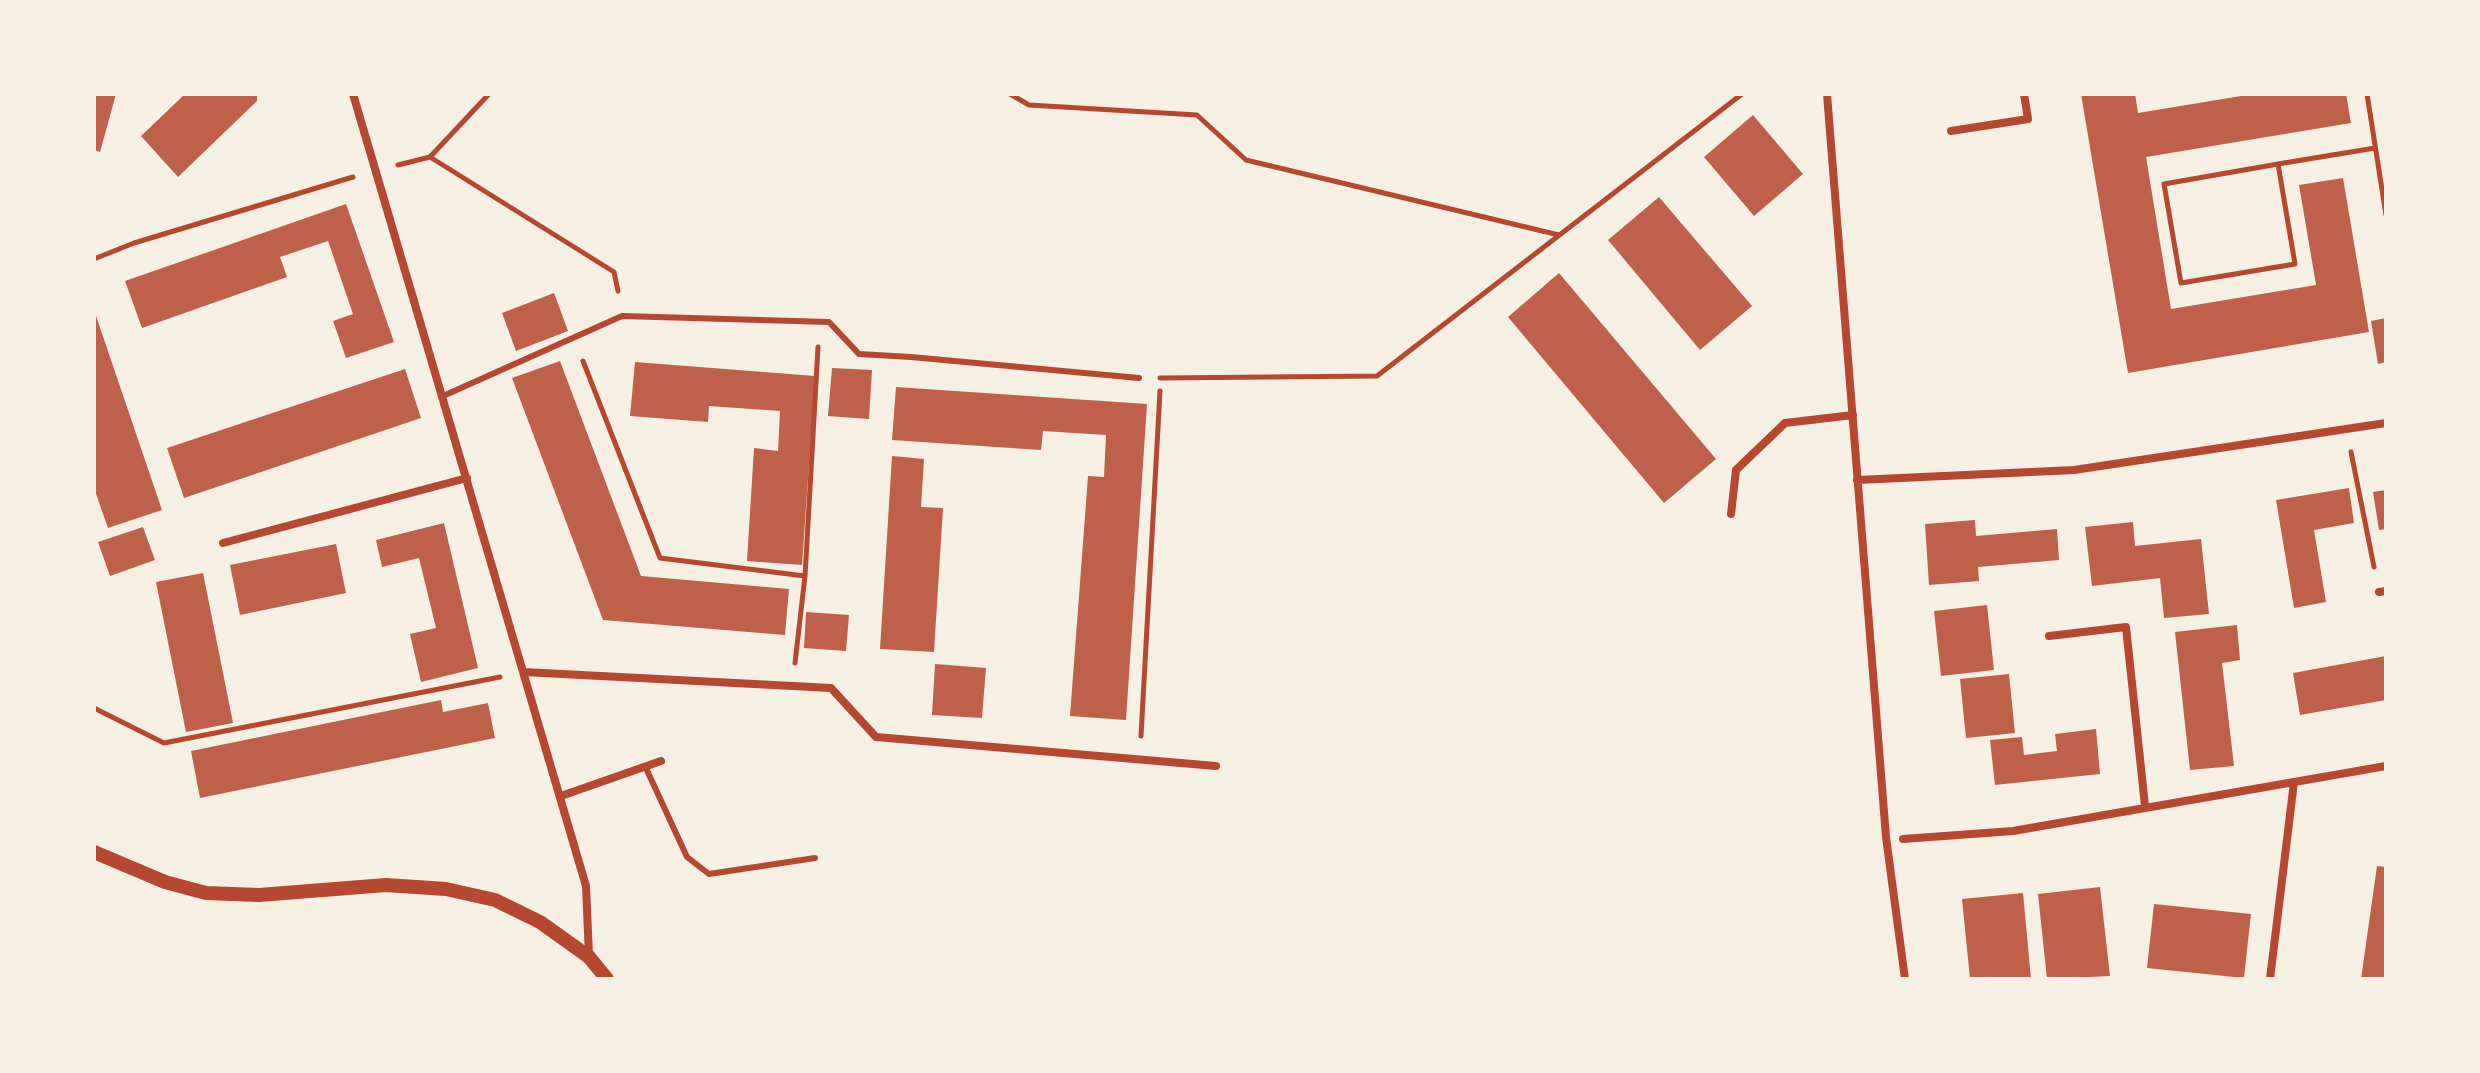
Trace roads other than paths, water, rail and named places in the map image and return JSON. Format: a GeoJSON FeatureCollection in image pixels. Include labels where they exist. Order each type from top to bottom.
{"type":"FeatureCollection","features":[{"type":"Feature","properties":{"kind":"street"},"geometry":{"type":"LineString","coordinates":[[353,94],[586,886],[589,957]]}},
{"type":"Feature","properties":{"kind":"street"},"geometry":{"type":"LineString","coordinates":[[1827,94],[1886,837],[1905,979]]}},
{"type":"Feature","properties":{"kind":"street"},"geometry":{"type":"LineString","coordinates":[[1951,131],[2028,119],[2024,94]]}},
{"type":"Feature","properties":{"kind":"street"},"geometry":{"type":"LineString","coordinates":[[1731,514],[1736,470],[1785,423],[1853,415]]}},
{"type":"Feature","properties":{"kind":"street"},"geometry":{"type":"LineString","coordinates":[[1857,480],[2074,470],[2386,423]]}},
{"type":"Feature","properties":{"kind":"street"},"geometry":{"type":"LineString","coordinates":[[223,543],[467,478]]}},
{"type":"Feature","properties":{"kind":"street"},"geometry":{"type":"LineString","coordinates":[[2049,636],[2126,627],[2145,806]]}},
{"type":"Feature","properties":{"kind":"street"},"geometry":{"type":"LineString","coordinates":[[524,672],[831,688],[876,737],[1216,766]]}},
{"type":"Feature","properties":{"kind":"street"},"geometry":{"type":"LineString","coordinates":[[561,796],[661,761]]}},
{"type":"Feature","properties":{"kind":"street"},"geometry":{"type":"LineString","coordinates":[[1903,839],[2013,831],[2386,766]]}},
{"type":"Feature","properties":{"kind":"street"},"geometry":{"type":"LineString","coordinates":[[2270,979],[2294,782]]}},
{"type":"Feature","properties":{"kind":"street"},"geometry":{"type":"LineString","coordinates":[[94,852],[165,882],[206,893],[259,895],[386,885],[446,889],[495,900],[540,922],[589,957],[607,979]]}},
{"type":"Feature","properties":{"kind":"lane"},"geometry":{"type":"LineString","coordinates":[[443,396],[622,316],[829,322],[859,354],[1139,378]]}},
{"type":"Feature","properties":{"kind":"lane"},"geometry":{"type":"LineString","coordinates":[[645,766],[687,857],[709,874],[815,858]]}}]}
